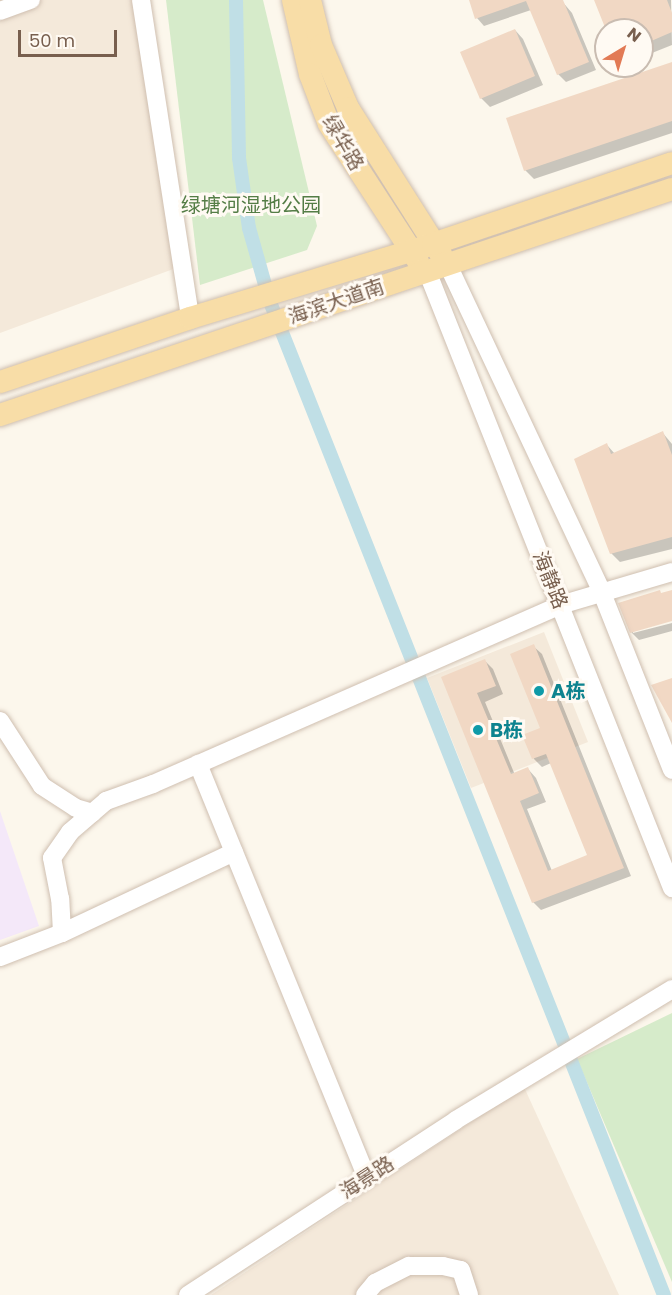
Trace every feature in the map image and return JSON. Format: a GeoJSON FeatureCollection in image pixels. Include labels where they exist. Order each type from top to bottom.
{"type":"FeatureCollection","features":[{"type":"Feature","properties":{"kind":"main road","name":"绿华路"},"geometry":{"type":"LineString","coordinates":[[293,0],[310,74],[329,124],[409,251],[437,268]]}},
{"type":"Feature","properties":{"kind":"main road","name":"绿华路"},"geometry":{"type":"LineString","coordinates":[[310,0],[321,45],[348,108],[433,244],[437,268]]}},
{"type":"Feature","properties":{"kind":"main road","name":"海滨大道南"},"geometry":{"type":"LineString","coordinates":[[0,382],[190,318],[433,244],[672,164]]}},
{"type":"Feature","properties":{"kind":"main road","name":"海滨大道南"},"geometry":{"type":"LineString","coordinates":[[0,415],[672,189]]}},
{"type":"Feature","properties":{"kind":"street"},"geometry":{"type":"LineString","coordinates":[[0,11],[31,0]]}},
{"type":"Feature","properties":{"kind":"street"},"geometry":{"type":"LineString","coordinates":[[141,0],[190,318]]}},
{"type":"Feature","properties":{"kind":"street","name":"海静路"},"geometry":{"type":"LineString","coordinates":[[437,268],[602,593],[672,770]]}},
{"type":"Feature","properties":{"kind":"street","name":"海静路"},"geometry":{"type":"LineString","coordinates":[[437,268],[560,605],[672,888]]}},
{"type":"Feature","properties":{"kind":"street"},"geometry":{"type":"LineString","coordinates":[[62,933],[60,899],[52,858],[70,832],[106,801],[198,764],[560,605],[672,572]]}},
{"type":"Feature","properties":{"kind":"street"},"geometry":{"type":"LineString","coordinates":[[0,721],[42,786],[76,808],[92,813]]}},
{"type":"Feature","properties":{"kind":"street"},"geometry":{"type":"LineString","coordinates":[[198,764],[367,1178]]}},
{"type":"Feature","properties":{"kind":"street"},"geometry":{"type":"LineString","coordinates":[[0,957],[62,933],[234,852]]}},
{"type":"Feature","properties":{"kind":"street","name":"海景路"},"geometry":{"type":"LineString","coordinates":[[188,1295],[548,1063],[672,989]]}},
{"type":"Feature","properties":{"kind":"street"},"geometry":{"type":"LineString","coordinates":[[365,1295],[375,1283],[409,1266],[443,1266],[461,1270],[469,1295]]}},
{"type":"Feature","properties":{"kind":"shaded area"},"geometry":{"type":"Polygon","coordinates":[[[0,0],[133,0],[176,268],[0,333],[0,0]]]}},
{"type":"Feature","properties":{"kind":"shaded area"},"geometry":{"type":"Polygon","coordinates":[[[544,632],[588,742],[471,788],[427,678],[544,632]]]}},
{"type":"Feature","properties":{"kind":"shaded area"},"geometry":{"type":"Polygon","coordinates":[[[0,811],[39,926],[0,940],[0,811]]]}},
{"type":"Feature","properties":{"kind":"shaded area"},"geometry":{"type":"Polygon","coordinates":[[[524,1087],[619,1295],[211,1295],[524,1087]]]}},
{"type":"Feature","properties":{"kind":"green space","name":"绿塘河湿地公园"},"geometry":{"type":"Polygon","coordinates":[[[166,0],[263,0],[317,226],[307,250],[200,285],[166,0]]]}},
{"type":"Feature","properties":{"kind":"green space"},"geometry":{"type":"Polygon","coordinates":[[[672,1013],[672,1282],[577,1059],[672,1013]]]}},
{"type":"Feature","properties":{"kind":"building"},"geometry":{"type":"Polygon","coordinates":[[[469,0],[563,0],[589,62],[557,75],[526,1],[475,19],[469,0]]]}},
{"type":"Feature","properties":{"kind":"building"},"geometry":{"type":"Polygon","coordinates":[[[594,0],[667,0],[672,13],[672,32],[654,40],[654,18],[601,18],[594,0]]]}},
{"type":"Feature","properties":{"kind":"building"},"geometry":{"type":"Polygon","coordinates":[[[515,29],[535,76],[480,99],[460,52],[515,29]]]}},
{"type":"Feature","properties":{"kind":"building"},"geometry":{"type":"Polygon","coordinates":[[[672,62],[672,121],[524,171],[506,118],[625,78],[654,78],[654,68],[672,62]]]}},
{"type":"Feature","properties":{"kind":"building"},"geometry":{"type":"Polygon","coordinates":[[[663,431],[672,455],[672,537],[610,554],[574,459],[607,443],[611,454],[663,431]]]}},
{"type":"Feature","properties":{"kind":"building"},"geometry":{"type":"Polygon","coordinates":[[[660,590],[661,593],[672,590],[672,621],[630,633],[618,603],[660,590]]]}},
{"type":"Feature","properties":{"kind":"building"},"geometry":{"type":"Polygon","coordinates":[[[534,644],[624,868],[532,903],[441,677],[485,659],[496,686],[477,693],[511,774],[528,767],[539,793],[520,801],[548,871],[587,855],[546,754],[532,759],[522,735],[540,728],[510,654],[534,644]]]}},
{"type":"Feature","properties":{"kind":"building"},"geometry":{"type":"Polygon","coordinates":[[[672,678],[672,723],[651,685],[672,678]]]}},
{"type":"Feature","properties":{"kind":"waterway"},"geometry":{"type":"LineString","coordinates":[[236,0],[239,158],[249,228],[270,302],[664,1295]]}},
{"type":"Feature","properties":{"kind":"place","name":"A栋"},"geometry":{"type":"Point","coordinates":[539,691]}},
{"type":"Feature","properties":{"kind":"place","name":"B栋"},"geometry":{"type":"Point","coordinates":[478,730]}}]}
